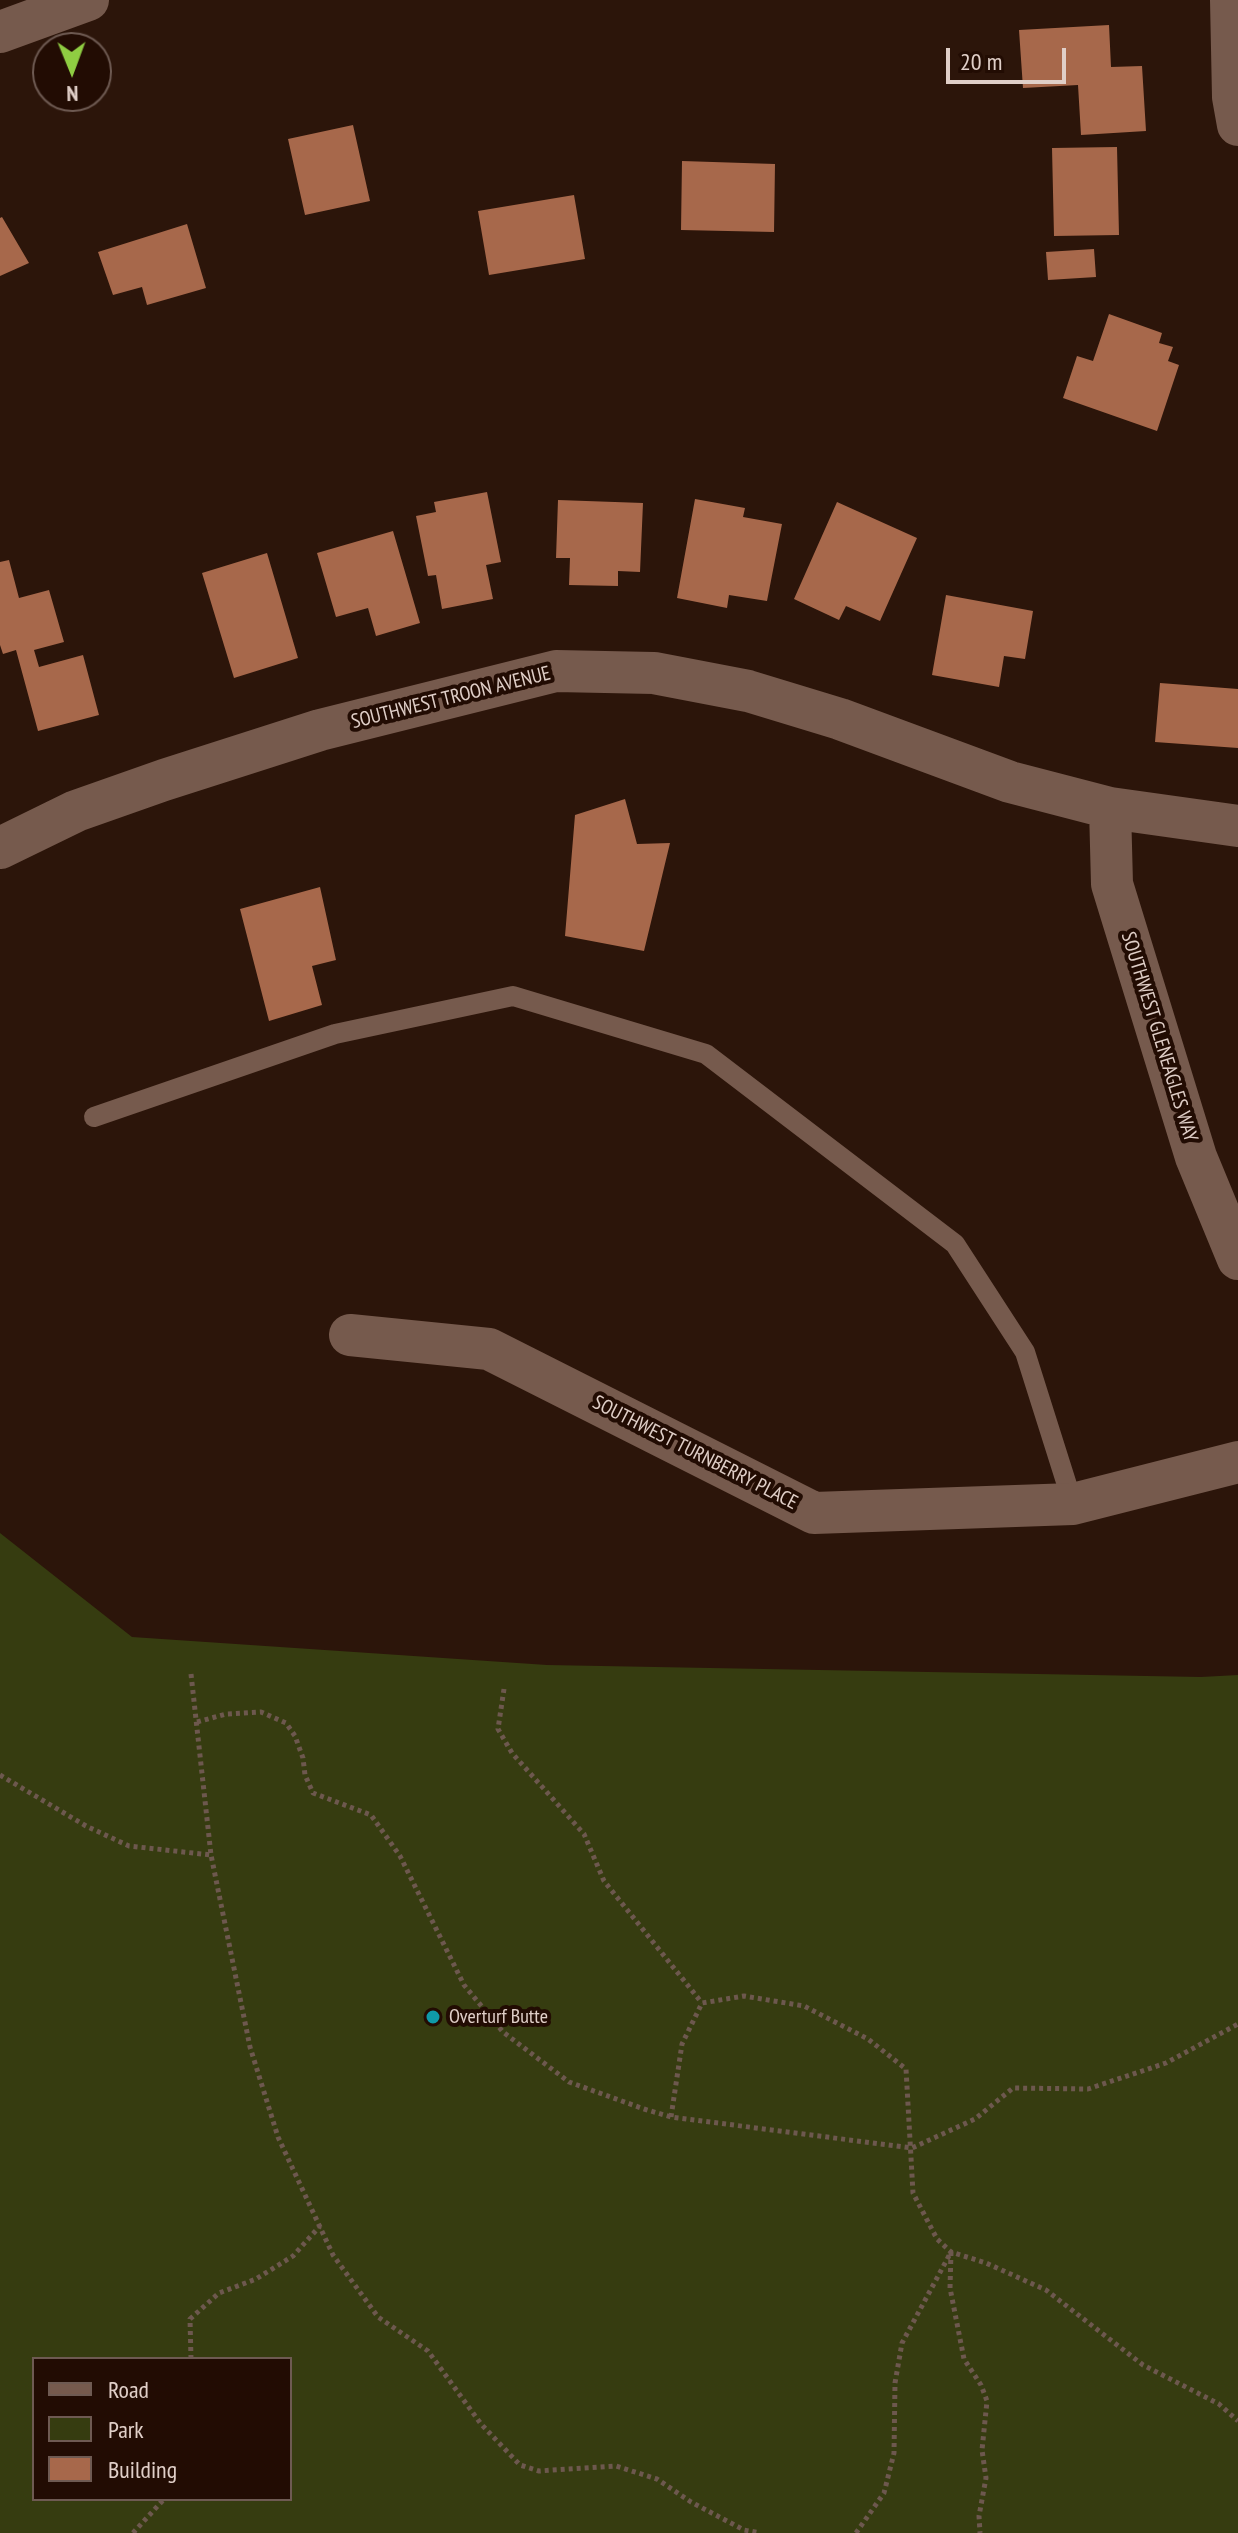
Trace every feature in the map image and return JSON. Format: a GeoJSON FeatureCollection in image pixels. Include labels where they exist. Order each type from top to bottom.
{"type":"FeatureCollection","features":[{"type":"Feature","properties":{"kind":"street"},"geometry":{"type":"LineString","coordinates":[[0,32],[88,0]]}},
{"type":"Feature","properties":{"kind":"street"},"geometry":{"type":"LineString","coordinates":[[1231,0],[1233,97],[1238,125]]}},
{"type":"Feature","properties":{"kind":"street","name":"SOUTHWEST TROON AVENUE"},"geometry":{"type":"LineString","coordinates":[[0,848],[76,811],[178,775],[320,730],[556,671],[654,673],[748,691],[840,719],[1010,782],[1110,808],[1238,826]]}},
{"type":"Feature","properties":{"kind":"street","name":"SOUTHWEST GLENEAGLES WAY"},"geometry":{"type":"LineString","coordinates":[[1110,808],[1112,884],[1196,1157],[1238,1259]]}},
{"type":"Feature","properties":{"kind":"street","name":"SOUTHWEST TURNBERRY PLACE"},"geometry":{"type":"LineString","coordinates":[[350,1335],[489,1349],[814,1513],[1073,1504],[1238,1462]]}},
{"type":"Feature","properties":{"kind":"lane"},"geometry":{"type":"LineString","coordinates":[[94,1117],[335,1034],[513,996],[706,1054],[955,1244],[1025,1352],[1073,1504]]}},
{"type":"Feature","properties":{"kind":"path"},"geometry":{"type":"LineString","coordinates":[[191,1674],[211,1855],[250,2047],[278,2137],[333,2255],[378,2317],[428,2351],[481,2424],[520,2465],[539,2471],[616,2466],[657,2479],[691,2502],[744,2530],[760,2533]]}},
{"type":"Feature","properties":{"kind":"path"},"geometry":{"type":"LineString","coordinates":[[504,1689],[498,1729],[512,1753],[584,1834],[604,1881],[702,2003]]}},
{"type":"Feature","properties":{"kind":"path"},"geometry":{"type":"LineString","coordinates":[[197,1722],[226,1714],[261,1712],[286,1723],[295,1736],[313,1793],[371,1815],[400,1856],[464,1985],[503,2032],[569,2082],[671,2117],[912,2148],[975,2119],[1013,2088],[1088,2089],[1166,2063],[1238,2024]]}},
{"type":"Feature","properties":{"kind":"path"},"geometry":{"type":"LineString","coordinates":[[0,1775],[86,1826],[129,1846],[211,1855]]}},
{"type":"Feature","properties":{"kind":"path"},"geometry":{"type":"LineString","coordinates":[[702,2003],[744,1996],[804,2006],[868,2039],[906,2069],[913,2193],[937,2239],[951,2252],[986,2263],[1046,2290],[1143,2365],[1219,2404],[1238,2421]]}},
{"type":"Feature","properties":{"kind":"path"},"geometry":{"type":"LineString","coordinates":[[671,2117],[682,2044],[702,2003]]}},
{"type":"Feature","properties":{"kind":"path"},"geometry":{"type":"LineString","coordinates":[[191,2357],[190,2319],[219,2293],[256,2279],[293,2256],[320,2226]]}},
{"type":"Feature","properties":{"kind":"path"},"geometry":{"type":"LineString","coordinates":[[856,2533],[884,2493],[894,2453],[895,2383],[902,2343],[951,2252]]}},
{"type":"Feature","properties":{"kind":"path"},"geometry":{"type":"LineString","coordinates":[[951,2252],[950,2288],[964,2359],[981,2385],[987,2401],[982,2450],[986,2478],[979,2516],[980,2533]]}},
{"type":"Feature","properties":{"kind":"path"},"geometry":{"type":"LineString","coordinates":[[133,2533],[162,2501]]}},
{"type":"Feature","properties":{"kind":"green space"},"geometry":{"type":"Polygon","coordinates":[[[0,1533],[132,1637],[547,1665],[1201,1677],[1238,1675],[1238,2533],[0,2533],[0,1533]]]}},
{"type":"Feature","properties":{"kind":"building"},"geometry":{"type":"Polygon","coordinates":[[[1109,25],[1111,67],[1142,66],[1146,131],[1081,135],[1078,85],[1023,88],[1019,30],[1109,25]]]}},
{"type":"Feature","properties":{"kind":"building"},"geometry":{"type":"Polygon","coordinates":[[[353,125],[370,201],[305,215],[288,139],[353,125]]]}},
{"type":"Feature","properties":{"kind":"building"},"geometry":{"type":"Polygon","coordinates":[[[1117,147],[1119,235],[1054,236],[1052,148],[1117,147]]]}},
{"type":"Feature","properties":{"kind":"building"},"geometry":{"type":"Polygon","coordinates":[[[682,161],[775,164],[774,232],[681,230],[682,161]]]}},
{"type":"Feature","properties":{"kind":"building"},"geometry":{"type":"Polygon","coordinates":[[[574,195],[585,259],[489,275],[478,211],[574,195]]]}},
{"type":"Feature","properties":{"kind":"building"},"geometry":{"type":"Polygon","coordinates":[[[0,218],[29,263],[0,276],[0,218]]]}},
{"type":"Feature","properties":{"kind":"building"},"geometry":{"type":"Polygon","coordinates":[[[187,224],[206,288],[147,305],[142,287],[113,295],[98,252],[187,224]]]}},
{"type":"Feature","properties":{"kind":"building"},"geometry":{"type":"Polygon","coordinates":[[[1094,249],[1096,277],[1048,280],[1046,252],[1094,249]]]}},
{"type":"Feature","properties":{"kind":"building"},"geometry":{"type":"Polygon","coordinates":[[[1109,314],[1162,333],[1159,343],[1173,347],[1168,361],[1179,365],[1157,431],[1063,398],[1077,356],[1093,361],[1109,314]]]}},
{"type":"Feature","properties":{"kind":"building"},"geometry":{"type":"Polygon","coordinates":[[[487,492],[501,562],[486,565],[493,599],[442,609],[436,575],[428,576],[416,516],[436,512],[434,502],[487,492]]]}},
{"type":"Feature","properties":{"kind":"building"},"geometry":{"type":"Polygon","coordinates":[[[695,499],[745,508],[743,517],[782,524],[767,601],[729,595],[727,608],[677,598],[695,499]]]}},
{"type":"Feature","properties":{"kind":"building"},"geometry":{"type":"Polygon","coordinates":[[[558,500],[643,503],[640,572],[618,571],[618,586],[569,585],[570,558],[556,558],[558,500]]]}},
{"type":"Feature","properties":{"kind":"building"},"geometry":{"type":"Polygon","coordinates":[[[837,502],[917,538],[880,621],[846,606],[839,620],[794,599],[837,502]]]}},
{"type":"Feature","properties":{"kind":"building"},"geometry":{"type":"Polygon","coordinates":[[[393,531],[420,623],[376,636],[368,608],[336,617],[317,553],[393,531]]]}},
{"type":"Feature","properties":{"kind":"building"},"geometry":{"type":"Polygon","coordinates":[[[267,553],[298,658],[234,678],[202,573],[267,553]]]}},
{"type":"Feature","properties":{"kind":"building"},"geometry":{"type":"Polygon","coordinates":[[[9,560],[19,598],[49,590],[64,642],[34,650],[39,667],[83,655],[99,715],[38,731],[16,650],[3,654],[0,645],[0,562],[9,560]]]}},
{"type":"Feature","properties":{"kind":"building"},"geometry":{"type":"Polygon","coordinates":[[[946,595],[1033,611],[1025,659],[1004,656],[999,687],[932,675],[946,595]]]}},
{"type":"Feature","properties":{"kind":"building"},"geometry":{"type":"Polygon","coordinates":[[[1160,683],[1238,689],[1238,748],[1155,742],[1160,683]]]}},
{"type":"Feature","properties":{"kind":"building"},"geometry":{"type":"Polygon","coordinates":[[[625,799],[637,844],[670,843],[644,951],[565,936],[575,815],[625,799]]]}},
{"type":"Feature","properties":{"kind":"building"},"geometry":{"type":"Polygon","coordinates":[[[320,887],[336,960],[312,966],[322,1005],[269,1021],[240,909],[320,887]]]}},
{"type":"Feature","properties":{"kind":"place","name":"Overturf Butte"},"geometry":{"type":"Point","coordinates":[433,2017]}}]}
